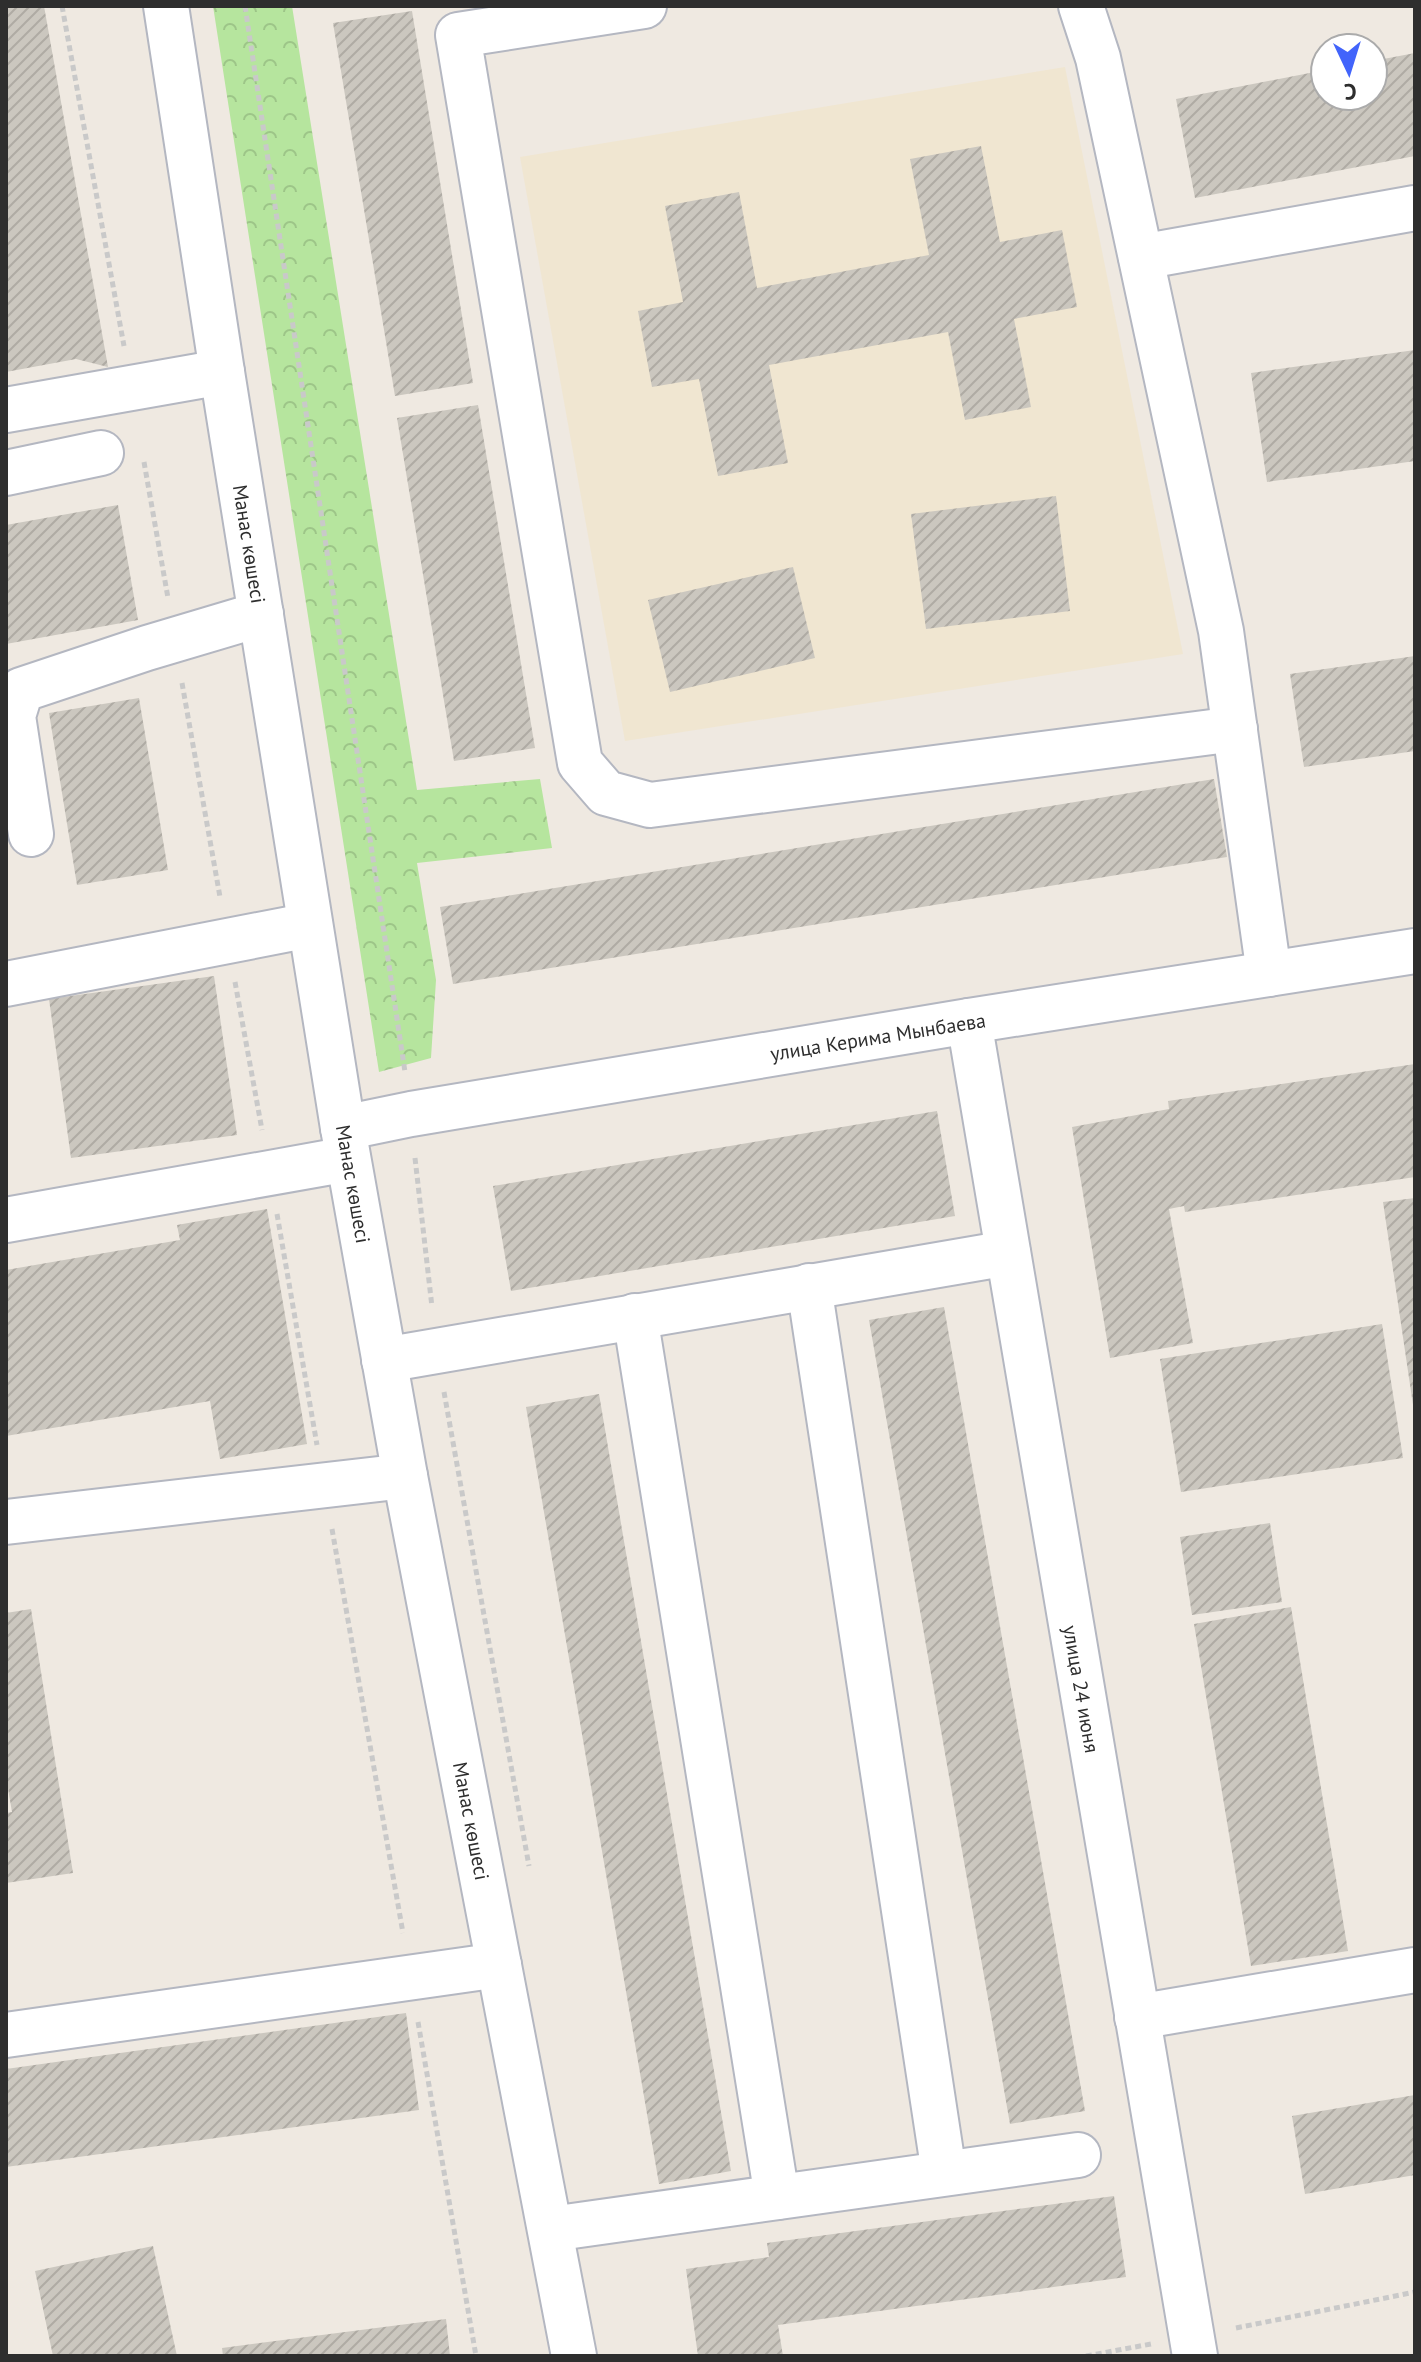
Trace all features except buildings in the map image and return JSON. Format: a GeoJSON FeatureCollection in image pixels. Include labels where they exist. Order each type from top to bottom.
{"type":"FeatureCollection","features":[{"type":"Feature","properties":{"kind":"street","name":"Манас көшесі"},"geometry":{"type":"LineString","coordinates":[[166,6],[345,1144],[405,1476],[574,2356]]}},
{"type":"Feature","properties":{"kind":"street"},"geometry":{"type":"LineString","coordinates":[[644,6],[457,20],[580,763],[606,793],[650,805],[1235,729]]}},
{"type":"Feature","properties":{"kind":"street"},"geometry":{"type":"LineString","coordinates":[[1081,6],[1098,58],[1221,631],[1269,974]]}},
{"type":"Feature","properties":{"kind":"street"},"geometry":{"type":"LineString","coordinates":[[1141,257],[1415,208]]}},
{"type":"Feature","properties":{"kind":"street"},"geometry":{"type":"LineString","coordinates":[[6,410],[222,372]]}},
{"type":"Feature","properties":{"kind":"street"},"geometry":{"type":"LineString","coordinates":[[6,473],[101,453]]}},
{"type":"Feature","properties":{"kind":"street"},"geometry":{"type":"LineString","coordinates":[[31,834],[13,716],[21,690],[261,614]]}},
{"type":"Feature","properties":{"kind":"street"},"geometry":{"type":"LineString","coordinates":[[6,984],[310,925]]}},
{"type":"Feature","properties":{"kind":"street","name":"улица Керима Мынбаева"},"geometry":{"type":"LineString","coordinates":[[6,1220],[345,1144],[411,1114],[1415,951]]}},
{"type":"Feature","properties":{"kind":"street","name":"улица 24 июня"},"geometry":{"type":"LineString","coordinates":[[969,1021],[1193,2346]]}},
{"type":"Feature","properties":{"kind":"street"},"geometry":{"type":"LineString","coordinates":[[384,1360],[1008,1253]]}},
{"type":"Feature","properties":{"kind":"street"},"geometry":{"type":"LineString","coordinates":[[809,1286],[944,2173]]}},
{"type":"Feature","properties":{"kind":"street"},"geometry":{"type":"LineString","coordinates":[[635,1316],[777,2197]]}},
{"type":"Feature","properties":{"kind":"street"},"geometry":{"type":"LineString","coordinates":[[6,1522],[405,1476]]}},
{"type":"Feature","properties":{"kind":"street"},"geometry":{"type":"LineString","coordinates":[[6,2035],[499,1965]]}},
{"type":"Feature","properties":{"kind":"street"},"geometry":{"type":"LineString","coordinates":[[1137,2017],[1415,1970]]}},
{"type":"Feature","properties":{"kind":"street"},"geometry":{"type":"LineString","coordinates":[[551,2229],[1078,2155]]}},
{"type":"Feature","properties":{"kind":"path"},"geometry":{"type":"LineString","coordinates":[[245,6],[411,1114],[436,1351],[531,1880]]}},
{"type":"Feature","properties":{"kind":"path"},"geometry":{"type":"LineString","coordinates":[[1086,2356],[1193,2346],[1415,2292]]}},
{"type":"Feature","properties":{"kind":"shaded area"},"geometry":{"type":"Polygon","coordinates":[[[1065,67],[1183,654],[625,741],[520,157],[1065,67]]]}},
{"type":"Feature","properties":{"kind":"green space"},"geometry":{"type":"Polygon","coordinates":[[[213,6],[292,6],[417,790],[540,779],[552,848],[417,863],[436,980],[431,1058],[379,1072],[213,6]]]}}]}
